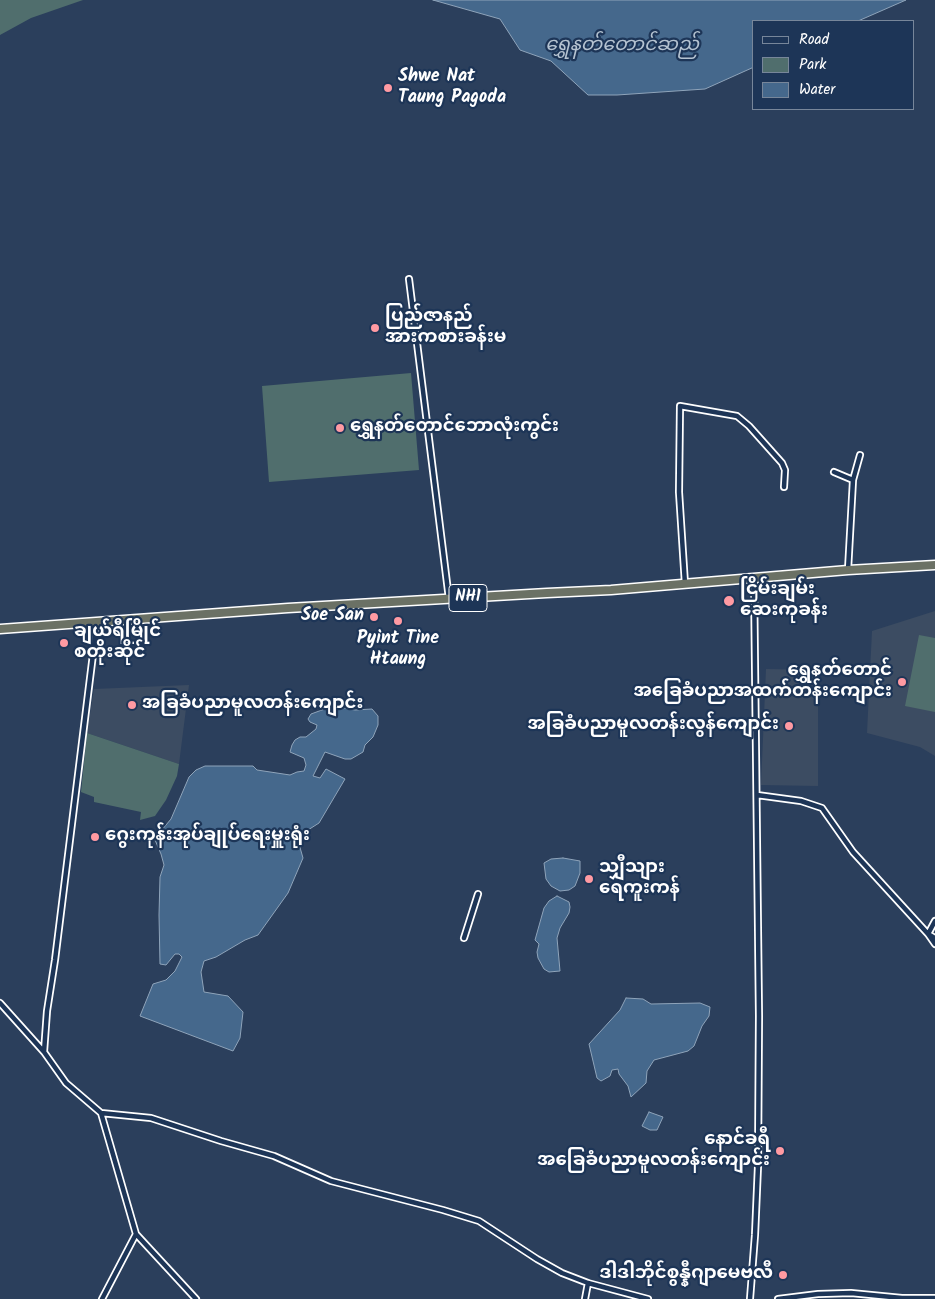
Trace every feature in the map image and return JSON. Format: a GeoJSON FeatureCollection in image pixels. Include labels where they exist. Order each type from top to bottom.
{"type":"FeatureCollection","features":[{"type":"Feature","properties":{"kind":"highway","name":"NH1"},"geometry":{"type":"LineString","coordinates":[[0,628],[288,608],[610,590],[848,570],[933,566]]}},
{"type":"Feature","properties":{"kind":"street"},"geometry":{"type":"LineString","coordinates":[[409,279],[449,599]]}},
{"type":"Feature","properties":{"kind":"street"},"geometry":{"type":"LineString","coordinates":[[685,584],[679,492],[680,406],[737,416],[749,426],[782,463],[785,470],[784,487]]}},
{"type":"Feature","properties":{"kind":"street"},"geometry":{"type":"LineString","coordinates":[[848,570],[853,480],[860,455]]}},
{"type":"Feature","properties":{"kind":"street"},"geometry":{"type":"LineString","coordinates":[[834,472],[853,480]]}},
{"type":"Feature","properties":{"kind":"street"},"geometry":{"type":"LineString","coordinates":[[750,1299],[758,1166],[759,1016],[758,795],[754,579]]}},
{"type":"Feature","properties":{"kind":"street"},"geometry":{"type":"LineString","coordinates":[[44,1052],[47,1011],[62,912],[98,622]]}},
{"type":"Feature","properties":{"kind":"street"},"geometry":{"type":"LineString","coordinates":[[758,795],[801,801],[822,808],[852,852],[928,934],[935,944]]}},
{"type":"Feature","properties":{"kind":"street"},"geometry":{"type":"LineString","coordinates":[[464,938],[478,894]]}},
{"type":"Feature","properties":{"kind":"street"},"geometry":{"type":"LineString","coordinates":[[928,934],[935,921]]}},
{"type":"Feature","properties":{"kind":"street"},"geometry":{"type":"LineString","coordinates":[[928,934],[935,938]]}},
{"type":"Feature","properties":{"kind":"street"},"geometry":{"type":"LineString","coordinates":[[0,1003],[44,1052],[66,1082],[101,1113],[136,1234],[196,1299]]}},
{"type":"Feature","properties":{"kind":"street"},"geometry":{"type":"LineString","coordinates":[[101,1113],[151,1118],[222,1142],[274,1156],[331,1181],[479,1221],[562,1273],[588,1283],[648,1299]]}},
{"type":"Feature","properties":{"kind":"street"},"geometry":{"type":"LineString","coordinates":[[102,1299],[136,1234]]}},
{"type":"Feature","properties":{"kind":"street"},"geometry":{"type":"LineString","coordinates":[[585,1299],[588,1283]]}},
{"type":"Feature","properties":{"kind":"street"},"geometry":{"type":"LineString","coordinates":[[778,1299],[818,1294],[935,1298]]}},
{"type":"Feature","properties":{"kind":"shaded area","name":"ရွှေနတ်တောင် အခြေခံပညာအထက်တန်းကျောင်း"},"geometry":{"type":"Polygon","coordinates":[[[935,611],[935,756],[920,747],[867,733],[872,631],[935,611]]]}},
{"type":"Feature","properties":{"kind":"shaded area"},"geometry":{"type":"Polygon","coordinates":[[[766,669],[818,670],[818,786],[761,785],[766,669]]]}},
{"type":"Feature","properties":{"kind":"shaded area"},"geometry":{"type":"Polygon","coordinates":[[[189,685],[179,764],[87,733],[94,689],[189,685]]]}},
{"type":"Feature","properties":{"kind":"green space"},"geometry":{"type":"Polygon","coordinates":[[[0,0],[83,0],[31,18],[0,35],[0,0]]]}},
{"type":"Feature","properties":{"kind":"green space","name":"ရွှေနတ်တောင်ဘောလုံးကွင်း"},"geometry":{"type":"Polygon","coordinates":[[[411,373],[419,470],[269,482],[262,386],[411,373]]]}},
{"type":"Feature","properties":{"kind":"green space"},"geometry":{"type":"Polygon","coordinates":[[[919,635],[935,638],[935,712],[905,706],[919,635]]]}},
{"type":"Feature","properties":{"kind":"green space"},"geometry":{"type":"Polygon","coordinates":[[[87,733],[179,764],[177,776],[166,800],[155,816],[140,820],[141,812],[94,802],[94,797],[81,792],[87,733]]]}},
{"type":"Feature","properties":{"kind":"water","name":"ရွှေနတ်တောင်ဆည်"},"geometry":{"type":"Polygon","coordinates":[[[433,0],[906,0],[860,20],[752,20],[752,68],[705,89],[617,95],[588,95],[551,61],[520,50],[500,19],[433,0]]]}},
{"type":"Feature","properties":{"kind":"water"},"geometry":{"type":"Polygon","coordinates":[[[333,706],[355,710],[372,709],[378,716],[378,725],[373,737],[365,745],[363,752],[351,759],[345,759],[325,752],[313,776],[320,778],[326,769],[345,779],[319,823],[297,837],[303,858],[288,893],[258,935],[245,940],[216,957],[204,961],[201,972],[204,992],[228,996],[243,1012],[240,1038],[233,1051],[140,1016],[153,984],[166,980],[175,971],[182,957],[179,954],[175,954],[166,965],[160,964],[160,877],[164,865],[155,840],[171,819],[189,777],[196,770],[205,766],[253,766],[257,770],[290,775],[304,771],[306,765],[304,758],[290,752],[292,745],[295,740],[300,737],[306,737],[316,729],[317,725],[308,719],[311,714],[333,706]]]}},
{"type":"Feature","properties":{"kind":"water"},"geometry":{"type":"Polygon","coordinates":[[[563,858],[580,861],[580,873],[575,886],[569,890],[560,891],[551,886],[546,879],[544,863],[551,859],[563,858]]]}},
{"type":"Feature","properties":{"kind":"water"},"geometry":{"type":"Polygon","coordinates":[[[557,896],[569,902],[570,907],[557,938],[560,971],[549,972],[544,969],[538,958],[539,944],[535,940],[544,908],[549,901],[557,896]]]}},
{"type":"Feature","properties":{"kind":"water"},"geometry":{"type":"Polygon","coordinates":[[[626,998],[643,999],[651,1004],[700,1003],[710,1007],[709,1016],[702,1026],[694,1046],[688,1051],[654,1060],[647,1071],[646,1083],[631,1097],[628,1086],[619,1074],[618,1069],[612,1070],[610,1076],[601,1081],[597,1078],[589,1044],[620,1010],[626,998]]]}},
{"type":"Feature","properties":{"kind":"water"},"geometry":{"type":"Polygon","coordinates":[[[649,1112],[663,1117],[657,1130],[650,1130],[642,1126],[649,1112]]]}},
{"type":"Feature","properties":{"kind":"place","name":"Shwe Nat Taung Pagoda"},"geometry":{"type":"Point","coordinates":[388,88]}},
{"type":"Feature","properties":{"kind":"place","name":"ပြည်ဇာနည် အားကစားခန်းမ"},"geometry":{"type":"Point","coordinates":[375,328]}},
{"type":"Feature","properties":{"kind":"place","name":"ရွှေနတ်တောင်ဘောလုံးကွင်း"},"geometry":{"type":"Point","coordinates":[340,428]}},
{"type":"Feature","properties":{"kind":"place","name":"ငြိမ်းချမ်း ဆေးကုခန်း"},"geometry":{"type":"Point","coordinates":[729,601]}},
{"type":"Feature","properties":{"kind":"place","name":"Soe San"},"geometry":{"type":"Point","coordinates":[374,617]}},
{"type":"Feature","properties":{"kind":"place","name":"Pyint Tine Htaung"},"geometry":{"type":"Point","coordinates":[398,621]}},
{"type":"Feature","properties":{"kind":"place","name":"ချယ်ရီမြိုင် စတိုးဆိုင်"},"geometry":{"type":"Point","coordinates":[64,643]}},
{"type":"Feature","properties":{"kind":"place","name":"ရွှေနတ်တောင် အခြေခံပညာအထက်တန်းကျောင်း"},"geometry":{"type":"Point","coordinates":[902,682]}},
{"type":"Feature","properties":{"kind":"place","name":"အခြခံပညာမူလတန်းကျောင်း"},"geometry":{"type":"Point","coordinates":[132,705]}},
{"type":"Feature","properties":{"kind":"place","name":"အခြခံပညာမူလတန်းလွန်ကျောင်း"},"geometry":{"type":"Point","coordinates":[789,726]}},
{"type":"Feature","properties":{"kind":"place","name":"ဂွေးကုန်းအုပ်ချုပ်ရေးမှူးရုံး"},"geometry":{"type":"Point","coordinates":[95,837]}},
{"type":"Feature","properties":{"kind":"place","name":"သျှီသျား ရေကူးကန်"},"geometry":{"type":"Point","coordinates":[589,879]}},
{"type":"Feature","properties":{"kind":"place","name":"နောင်ခရီ အခြေခံပညာမူလတန်းကျောင်း"},"geometry":{"type":"Point","coordinates":[780,1151]}},
{"type":"Feature","properties":{"kind":"place","name":"ဒါဒါဘိုင်စွန္နီဂျာမေဗလီ"},"geometry":{"type":"Point","coordinates":[783,1275]}}]}
